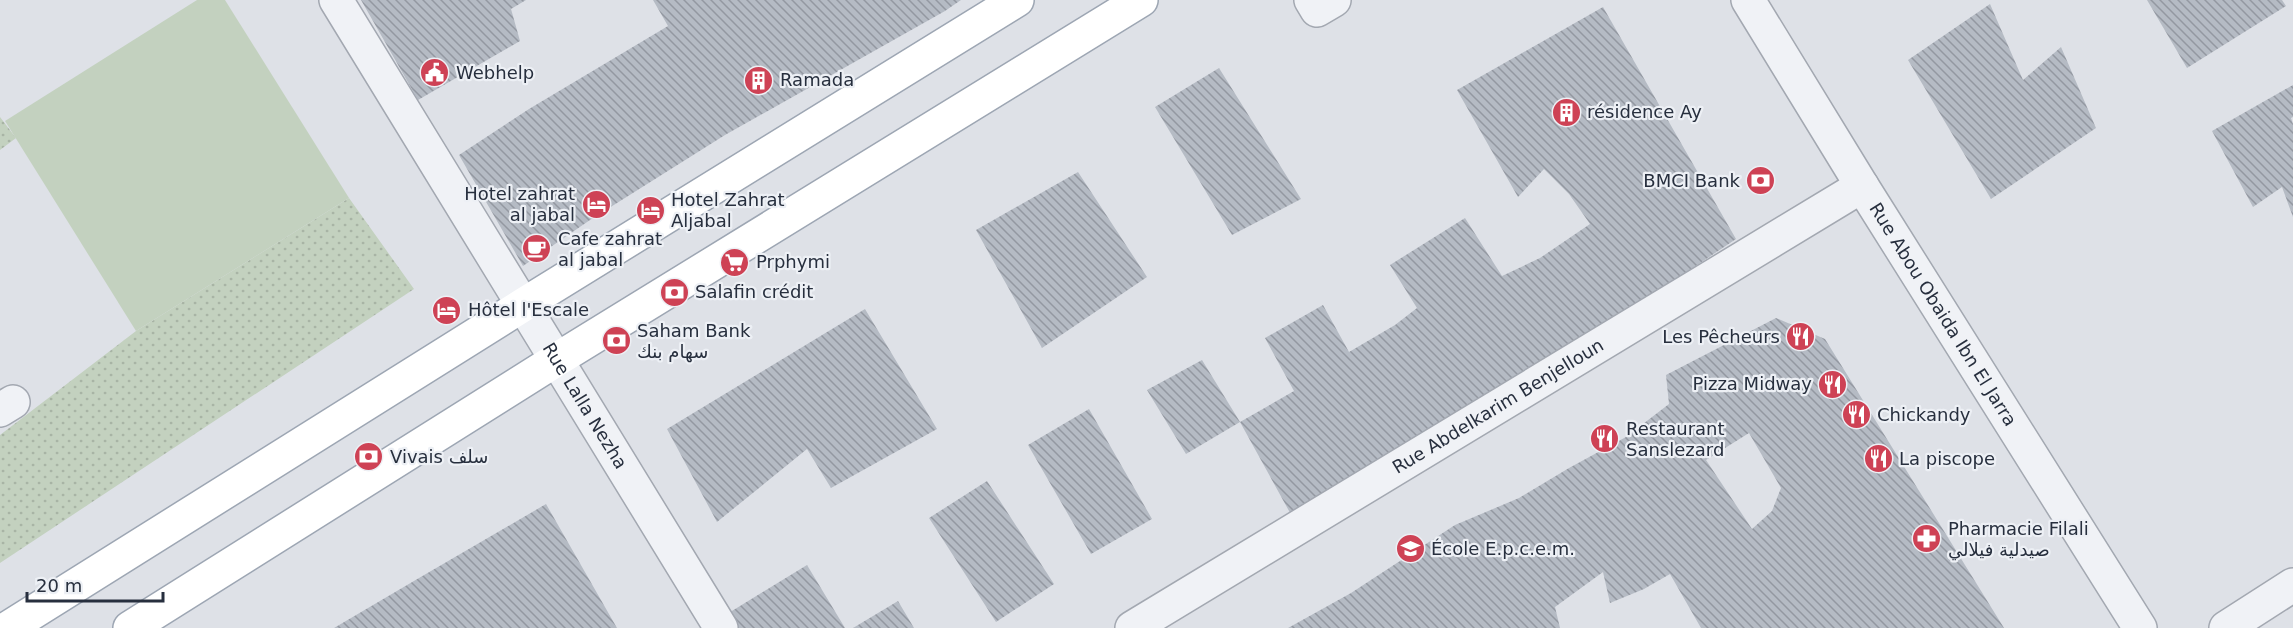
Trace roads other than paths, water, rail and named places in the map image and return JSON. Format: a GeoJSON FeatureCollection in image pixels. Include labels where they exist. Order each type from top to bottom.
{"type":"FeatureCollection","features":[{"type":"Feature","properties":{"kind":"main road"},"geometry":{"type":"LineString","coordinates":[[8,628],[523,305],[1017,0]]}},
{"type":"Feature","properties":{"kind":"main road"},"geometry":{"type":"LineString","coordinates":[[130,628],[556,360],[1141,0]]}},
{"type":"Feature","properties":{"kind":"street","name":"Rue Lalla Nezha"},"geometry":{"type":"LineString","coordinates":[[336,0],[721,628]]}},
{"type":"Feature","properties":{"kind":"street"},"geometry":{"type":"LineString","coordinates":[[1311,0],[1317,10],[1334,0]]}},
{"type":"Feature","properties":{"kind":"street","name":"Rue Abou Obaida Ibn El Jarra"},"geometry":{"type":"LineString","coordinates":[[1748,0],[2140,628]]}},
{"type":"Feature","properties":{"kind":"street","name":"Rue Abdelkarim Benjelloun"},"geometry":{"type":"LineString","coordinates":[[1132,628],[1862,186]]}},
{"type":"Feature","properties":{"kind":"street"},"geometry":{"type":"LineString","coordinates":[[2226,628],[2293,585]]}},
{"type":"Feature","properties":{"kind":"place","name":"Webhelp"},"geometry":{"type":"Point","coordinates":[435,73]}},
{"type":"Feature","properties":{"kind":"place","name":"Ramada"},"geometry":{"type":"Point","coordinates":[759,80]}},
{"type":"Feature","properties":{"kind":"place","name":"résidence Ay"},"geometry":{"type":"Point","coordinates":[1566,112]}},
{"type":"Feature","properties":{"kind":"place","name":"BMCI Bank"},"geometry":{"type":"Point","coordinates":[1761,181]}},
{"type":"Feature","properties":{"kind":"place","name":"Hotel zahrat al jabal"},"geometry":{"type":"Point","coordinates":[596,204]}},
{"type":"Feature","properties":{"kind":"place","name":"Hotel Zahrat Aljabal"},"geometry":{"type":"Point","coordinates":[650,210]}},
{"type":"Feature","properties":{"kind":"place","name":"Cafe zahrat al jabal"},"geometry":{"type":"Point","coordinates":[537,249]}},
{"type":"Feature","properties":{"kind":"place","name":"Prphymi"},"geometry":{"type":"Point","coordinates":[735,262]}},
{"type":"Feature","properties":{"kind":"place","name":"Salafin crédit"},"geometry":{"type":"Point","coordinates":[674,292]}},
{"type":"Feature","properties":{"kind":"place","name":"Hôtel l'Escale"},"geometry":{"type":"Point","coordinates":[447,310]}},
{"type":"Feature","properties":{"kind":"place","name":"Les Pêcheurs"},"geometry":{"type":"Point","coordinates":[1801,337]}},
{"type":"Feature","properties":{"kind":"place","name":"Saham Bank سهام بنك"},"geometry":{"type":"Point","coordinates":[616,341]}},
{"type":"Feature","properties":{"kind":"place","name":"Pizza Midway"},"geometry":{"type":"Point","coordinates":[1833,384]}},
{"type":"Feature","properties":{"kind":"place","name":"Chickandy"},"geometry":{"type":"Point","coordinates":[1856,415]}},
{"type":"Feature","properties":{"kind":"place","name":"Restaurant Sanslezard"},"geometry":{"type":"Point","coordinates":[1605,439]}},
{"type":"Feature","properties":{"kind":"place","name":"Vivais سلف"},"geometry":{"type":"Point","coordinates":[369,457]}},
{"type":"Feature","properties":{"kind":"place","name":"La piscope"},"geometry":{"type":"Point","coordinates":[1878,459]}},
{"type":"Feature","properties":{"kind":"place","name":"Pharmacie Filali صيدلية فيلالي"},"geometry":{"type":"Point","coordinates":[1927,539]}},
{"type":"Feature","properties":{"kind":"place","name":"École E.p.c.e.m."},"geometry":{"type":"Point","coordinates":[1410,549]}}]}
